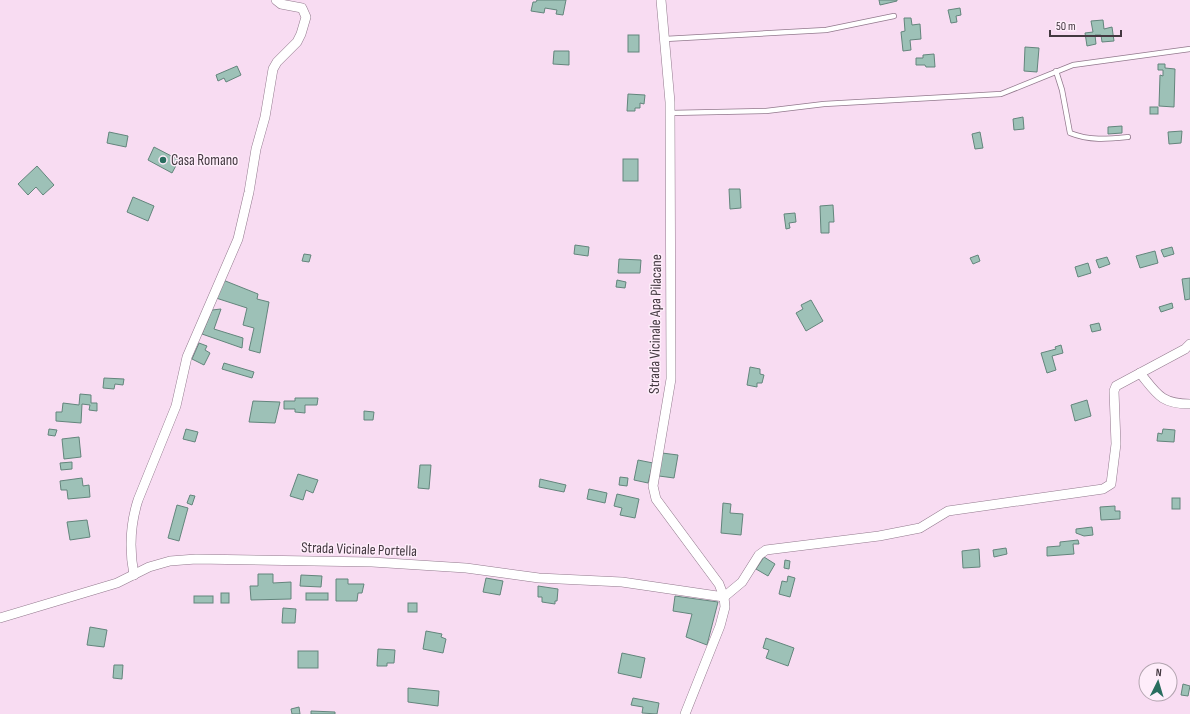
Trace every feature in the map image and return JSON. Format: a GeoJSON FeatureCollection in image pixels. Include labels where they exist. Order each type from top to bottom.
{"type":"FeatureCollection","features":[{"type":"Feature","properties":{"kind":"street"},"geometry":{"type":"LineString","coordinates":[[134,575],[130,543],[133,514],[176,406],[187,357],[238,239],[249,192],[256,149],[265,116],[273,69],[283,54],[297,42],[302,34],[306,17],[302,8],[281,4],[276,0]]}},
{"type":"Feature","properties":{"kind":"street","name":"Strada Vicinale Apa Pilacane"},"geometry":{"type":"LineString","coordinates":[[661,0],[670,113],[670,379],[653,486],[656,499],[719,584],[724,597]]}},
{"type":"Feature","properties":{"kind":"street"},"geometry":{"type":"LineString","coordinates":[[685,714],[720,626],[725,607],[724,597],[742,582],[759,555],[766,550],[879,536],[920,528],[948,511],[1104,488],[1111,484],[1116,444],[1114,391],[1116,386],[1185,349],[1190,344]]}},
{"type":"Feature","properties":{"kind":"street"},"geometry":{"type":"LineString","coordinates":[[1140,373],[1161,397],[1171,403],[1190,404]]}},
{"type":"Feature","properties":{"kind":"street","name":"Strada Vicinale Portella"},"geometry":{"type":"LineString","coordinates":[[0,618],[117,583],[149,567],[170,561],[196,559],[372,562],[466,568],[539,578],[622,582],[724,597]]}},
{"type":"Feature","properties":{"kind":"lane"},"geometry":{"type":"LineString","coordinates":[[665,39],[826,30],[894,16]]}},
{"type":"Feature","properties":{"kind":"lane"},"geometry":{"type":"LineString","coordinates":[[670,113],[766,111],[824,104],[1001,94],[1073,65],[1190,49]]}},
{"type":"Feature","properties":{"kind":"lane"},"geometry":{"type":"LineString","coordinates":[[1056,71],[1062,90],[1070,134],[1098,140],[1128,137]]}},
{"type":"Feature","properties":{"kind":"building"},"geometry":{"type":"Polygon","coordinates":[[[537,0],[566,0],[563,15],[556,14],[557,10],[545,8],[544,13],[531,11],[533,2],[536,2],[537,0]]]}},
{"type":"Feature","properties":{"kind":"building"},"geometry":{"type":"Polygon","coordinates":[[[879,0],[897,0],[897,1],[880,5],[879,0]]]}},
{"type":"Feature","properties":{"kind":"building"},"geometry":{"type":"Polygon","coordinates":[[[960,8],[961,15],[956,16],[957,22],[951,23],[948,10],[960,8]]]}},
{"type":"Feature","properties":{"kind":"building"},"geometry":{"type":"Polygon","coordinates":[[[904,18],[911,18],[912,25],[920,24],[921,39],[910,40],[911,50],[903,51],[901,32],[905,31],[904,18]]]}},
{"type":"Feature","properties":{"kind":"building"},"geometry":{"type":"Polygon","coordinates":[[[1103,20],[1104,29],[1112,27],[1114,41],[1102,42],[1101,35],[1095,35],[1096,44],[1087,46],[1085,33],[1093,32],[1091,21],[1103,20]]]}},
{"type":"Feature","properties":{"kind":"building"},"geometry":{"type":"Polygon","coordinates":[[[628,35],[639,35],[639,52],[628,52],[628,35]]]}},
{"type":"Feature","properties":{"kind":"building"},"geometry":{"type":"Polygon","coordinates":[[[1025,47],[1039,48],[1037,72],[1024,71],[1025,47]]]}},
{"type":"Feature","properties":{"kind":"building"},"geometry":{"type":"Polygon","coordinates":[[[554,51],[569,51],[569,65],[553,64],[554,51]]]}},
{"type":"Feature","properties":{"kind":"building"},"geometry":{"type":"Polygon","coordinates":[[[934,54],[935,67],[916,65],[916,58],[923,58],[923,55],[934,54]]]}},
{"type":"Feature","properties":{"kind":"building"},"geometry":{"type":"Polygon","coordinates":[[[1158,64],[1165,64],[1165,68],[1175,69],[1174,107],[1159,106],[1160,75],[1163,76],[1163,70],[1158,70],[1158,64]]]}},
{"type":"Feature","properties":{"kind":"building"},"geometry":{"type":"Polygon","coordinates":[[[237,66],[241,75],[226,82],[224,78],[218,81],[216,75],[237,66]]]}},
{"type":"Feature","properties":{"kind":"building"},"geometry":{"type":"Polygon","coordinates":[[[628,94],[645,95],[644,104],[640,103],[640,108],[635,108],[635,111],[627,111],[628,94]]]}},
{"type":"Feature","properties":{"kind":"building"},"geometry":{"type":"Polygon","coordinates":[[[1150,107],[1158,107],[1158,114],[1150,114],[1150,107]]]}},
{"type":"Feature","properties":{"kind":"building"},"geometry":{"type":"Polygon","coordinates":[[[1023,117],[1024,129],[1014,130],[1013,119],[1023,117]]]}},
{"type":"Feature","properties":{"kind":"building"},"geometry":{"type":"Polygon","coordinates":[[[1122,126],[1122,133],[1108,134],[1108,127],[1122,126]]]}},
{"type":"Feature","properties":{"kind":"building"},"geometry":{"type":"Polygon","coordinates":[[[1182,131],[1181,143],[1169,144],[1168,132],[1182,131]]]}},
{"type":"Feature","properties":{"kind":"building"},"geometry":{"type":"Polygon","coordinates":[[[109,132],[128,136],[126,147],[107,143],[109,132]]]}},
{"type":"Feature","properties":{"kind":"building"},"geometry":{"type":"Polygon","coordinates":[[[980,132],[983,148],[975,149],[972,134],[980,132]]]}},
{"type":"Feature","properties":{"kind":"building","name":"Casa Romano"},"geometry":{"type":"Polygon","coordinates":[[[154,147],[179,160],[172,173],[148,160],[154,147]]]}},
{"type":"Feature","properties":{"kind":"building"},"geometry":{"type":"Polygon","coordinates":[[[623,159],[638,159],[638,181],[623,181],[623,159]]]}},
{"type":"Feature","properties":{"kind":"building"},"geometry":{"type":"Polygon","coordinates":[[[37,166],[54,185],[43,195],[36,187],[28,195],[18,184],[37,166]]]}},
{"type":"Feature","properties":{"kind":"building"},"geometry":{"type":"Polygon","coordinates":[[[729,189],[740,189],[741,208],[730,209],[729,189]]]}},
{"type":"Feature","properties":{"kind":"building"},"geometry":{"type":"Polygon","coordinates":[[[133,197],[154,206],[148,221],[127,212],[133,197]]]}},
{"type":"Feature","properties":{"kind":"building"},"geometry":{"type":"Polygon","coordinates":[[[833,205],[834,222],[829,222],[829,233],[821,233],[820,206],[833,205]]]}},
{"type":"Feature","properties":{"kind":"building"},"geometry":{"type":"Polygon","coordinates":[[[795,213],[796,222],[789,223],[790,228],[786,229],[784,214],[795,213]]]}},
{"type":"Feature","properties":{"kind":"building"},"geometry":{"type":"Polygon","coordinates":[[[575,245],[589,247],[588,256],[574,254],[575,245]]]}},
{"type":"Feature","properties":{"kind":"building"},"geometry":{"type":"Polygon","coordinates":[[[1172,247],[1174,254],[1164,257],[1161,250],[1172,247]]]}},
{"type":"Feature","properties":{"kind":"building"},"geometry":{"type":"Polygon","coordinates":[[[1155,251],[1158,263],[1140,268],[1136,256],[1155,251]]]}},
{"type":"Feature","properties":{"kind":"building"},"geometry":{"type":"Polygon","coordinates":[[[304,254],[311,255],[309,262],[302,261],[304,254]]]}},
{"type":"Feature","properties":{"kind":"building"},"geometry":{"type":"Polygon","coordinates":[[[978,255],[980,261],[973,264],[970,258],[978,255]]]}},
{"type":"Feature","properties":{"kind":"building"},"geometry":{"type":"Polygon","coordinates":[[[1107,257],[1110,264],[1099,268],[1096,260],[1107,257]]]}},
{"type":"Feature","properties":{"kind":"building"},"geometry":{"type":"Polygon","coordinates":[[[619,259],[641,260],[640,273],[618,273],[619,259]]]}},
{"type":"Feature","properties":{"kind":"building"},"geometry":{"type":"Polygon","coordinates":[[[1088,263],[1091,273],[1078,277],[1075,267],[1088,263]]]}},
{"type":"Feature","properties":{"kind":"building"},"geometry":{"type":"Polygon","coordinates":[[[1190,278],[1190,299],[1185,300],[1182,279],[1190,278]]]}},
{"type":"Feature","properties":{"kind":"building"},"geometry":{"type":"Polygon","coordinates":[[[223,280],[258,294],[257,299],[269,302],[260,353],[249,350],[254,328],[243,325],[247,308],[216,298],[223,280]]]}},
{"type":"Feature","properties":{"kind":"building"},"geometry":{"type":"Polygon","coordinates":[[[617,280],[626,282],[625,288],[616,287],[617,280]]]}},
{"type":"Feature","properties":{"kind":"building"},"geometry":{"type":"Polygon","coordinates":[[[811,300],[823,321],[806,331],[796,313],[803,309],[801,305],[811,300]]]}},
{"type":"Feature","properties":{"kind":"building"},"geometry":{"type":"Polygon","coordinates":[[[1172,303],[1173,308],[1161,312],[1159,307],[1172,303]]]}},
{"type":"Feature","properties":{"kind":"building"},"geometry":{"type":"Polygon","coordinates":[[[221,309],[214,329],[243,338],[242,348],[202,334],[212,310],[221,309]]]}},
{"type":"Feature","properties":{"kind":"building"},"geometry":{"type":"Polygon","coordinates":[[[1099,323],[1101,330],[1092,332],[1090,325],[1099,323]]]}},
{"type":"Feature","properties":{"kind":"building"},"geometry":{"type":"Polygon","coordinates":[[[199,343],[207,346],[205,350],[210,353],[204,365],[192,359],[199,343]]]}},
{"type":"Feature","properties":{"kind":"building"},"geometry":{"type":"Polygon","coordinates":[[[1061,345],[1063,353],[1052,356],[1056,370],[1047,373],[1041,353],[1056,349],[1055,347],[1061,345]]]}},
{"type":"Feature","properties":{"kind":"building"},"geometry":{"type":"Polygon","coordinates":[[[224,363],[254,372],[252,378],[222,369],[224,363]]]}},
{"type":"Feature","properties":{"kind":"building"},"geometry":{"type":"Polygon","coordinates":[[[750,367],[760,369],[760,374],[764,375],[762,383],[757,383],[757,387],[747,385],[750,367]]]}},
{"type":"Feature","properties":{"kind":"building"},"geometry":{"type":"Polygon","coordinates":[[[104,378],[124,379],[123,385],[115,384],[114,389],[103,388],[104,378]]]}},
{"type":"Feature","properties":{"kind":"building"},"geometry":{"type":"Polygon","coordinates":[[[80,394],[91,395],[91,403],[97,403],[97,411],[89,410],[90,405],[82,404],[81,423],[56,421],[56,412],[62,412],[63,403],[79,405],[80,394]]]}},
{"type":"Feature","properties":{"kind":"building"},"geometry":{"type":"Polygon","coordinates":[[[295,398],[318,398],[317,405],[305,405],[305,413],[295,412],[295,409],[284,409],[284,401],[295,401],[295,398]]]}},
{"type":"Feature","properties":{"kind":"building"},"geometry":{"type":"Polygon","coordinates":[[[1087,400],[1091,416],[1075,421],[1071,405],[1087,400]]]}},
{"type":"Feature","properties":{"kind":"building"},"geometry":{"type":"Polygon","coordinates":[[[253,401],[280,402],[275,423],[249,422],[253,401]]]}},
{"type":"Feature","properties":{"kind":"building"},"geometry":{"type":"Polygon","coordinates":[[[364,411],[374,412],[373,420],[364,420],[364,411]]]}},
{"type":"Feature","properties":{"kind":"building"},"geometry":{"type":"Polygon","coordinates":[[[49,429],[57,430],[55,436],[48,435],[49,429]]]}},
{"type":"Feature","properties":{"kind":"building"},"geometry":{"type":"Polygon","coordinates":[[[186,429],[198,432],[195,442],[183,439],[186,429]]]}},
{"type":"Feature","properties":{"kind":"building"},"geometry":{"type":"Polygon","coordinates":[[[1163,429],[1175,430],[1174,442],[1157,441],[1158,433],[1162,434],[1163,429]]]}},
{"type":"Feature","properties":{"kind":"building"},"geometry":{"type":"Polygon","coordinates":[[[79,437],[81,457],[64,459],[62,439],[79,437]]]}},
{"type":"Feature","properties":{"kind":"building"},"geometry":{"type":"Polygon","coordinates":[[[662,453],[678,455],[674,478],[659,476],[662,453]]]}},
{"type":"Feature","properties":{"kind":"building"},"geometry":{"type":"Polygon","coordinates":[[[638,460],[653,463],[648,483],[634,480],[638,460]]]}},
{"type":"Feature","properties":{"kind":"building"},"geometry":{"type":"Polygon","coordinates":[[[72,462],[72,469],[61,470],[60,463],[72,462]]]}},
{"type":"Feature","properties":{"kind":"building"},"geometry":{"type":"Polygon","coordinates":[[[420,465],[431,465],[429,489],[418,488],[420,465]]]}},
{"type":"Feature","properties":{"kind":"building"},"geometry":{"type":"Polygon","coordinates":[[[298,474],[318,480],[313,493],[306,490],[303,500],[290,496],[298,474]]]}},
{"type":"Feature","properties":{"kind":"building"},"geometry":{"type":"Polygon","coordinates":[[[620,477],[628,478],[627,486],[619,485],[620,477]]]}},
{"type":"Feature","properties":{"kind":"building"},"geometry":{"type":"Polygon","coordinates":[[[82,478],[83,486],[89,485],[90,497],[68,499],[67,490],[61,490],[60,481],[82,478]]]}},
{"type":"Feature","properties":{"kind":"building"},"geometry":{"type":"Polygon","coordinates":[[[540,479],[566,485],[564,492],[539,487],[540,479]]]}},
{"type":"Feature","properties":{"kind":"building"},"geometry":{"type":"Polygon","coordinates":[[[589,489],[607,493],[605,503],[587,499],[589,489]]]}},
{"type":"Feature","properties":{"kind":"building"},"geometry":{"type":"Polygon","coordinates":[[[617,494],[639,499],[635,518],[620,515],[622,508],[614,506],[617,494]]]}},
{"type":"Feature","properties":{"kind":"building"},"geometry":{"type":"Polygon","coordinates":[[[190,495],[195,496],[192,505],[187,503],[190,495]]]}},
{"type":"Feature","properties":{"kind":"building"},"geometry":{"type":"Polygon","coordinates":[[[1172,498],[1180,498],[1180,509],[1172,509],[1172,498]]]}},
{"type":"Feature","properties":{"kind":"building"},"geometry":{"type":"Polygon","coordinates":[[[723,503],[731,504],[730,513],[743,514],[741,535],[721,533],[723,503]]]}},
{"type":"Feature","properties":{"kind":"building"},"geometry":{"type":"Polygon","coordinates":[[[177,505],[188,508],[179,541],[168,538],[177,505]]]}},
{"type":"Feature","properties":{"kind":"building"},"geometry":{"type":"Polygon","coordinates":[[[1115,506],[1115,511],[1120,511],[1120,519],[1101,520],[1100,507],[1115,506]]]}},
{"type":"Feature","properties":{"kind":"building"},"geometry":{"type":"Polygon","coordinates":[[[87,520],[90,537],[70,540],[67,522],[87,520]]]}},
{"type":"Feature","properties":{"kind":"building"},"geometry":{"type":"Polygon","coordinates":[[[1092,527],[1093,535],[1084,536],[1076,533],[1076,529],[1092,527]]]}},
{"type":"Feature","properties":{"kind":"building"},"geometry":{"type":"Polygon","coordinates":[[[1078,540],[1079,544],[1073,544],[1074,554],[1047,556],[1047,547],[1060,546],[1060,542],[1078,540]]]}},
{"type":"Feature","properties":{"kind":"building"},"geometry":{"type":"Polygon","coordinates":[[[1006,548],[1007,554],[994,557],[993,550],[1006,548]]]}},
{"type":"Feature","properties":{"kind":"building"},"geometry":{"type":"Polygon","coordinates":[[[979,549],[980,567],[963,568],[962,551],[979,549]]]}},
{"type":"Feature","properties":{"kind":"building"},"geometry":{"type":"Polygon","coordinates":[[[764,557],[775,564],[768,576],[756,569],[764,557]]]}},
{"type":"Feature","properties":{"kind":"building"},"geometry":{"type":"Polygon","coordinates":[[[785,560],[790,561],[789,569],[784,568],[785,560]]]}},
{"type":"Feature","properties":{"kind":"building"},"geometry":{"type":"Polygon","coordinates":[[[258,574],[273,574],[273,583],[291,582],[291,599],[251,600],[250,586],[258,586],[258,574]]]}},
{"type":"Feature","properties":{"kind":"building"},"geometry":{"type":"Polygon","coordinates":[[[301,575],[322,576],[321,587],[300,586],[301,575]]]}},
{"type":"Feature","properties":{"kind":"building"},"geometry":{"type":"Polygon","coordinates":[[[788,576],[795,578],[790,597],[779,594],[782,581],[787,582],[788,576]]]}},
{"type":"Feature","properties":{"kind":"building"},"geometry":{"type":"Polygon","coordinates":[[[486,578],[503,581],[500,595],[483,592],[486,578]]]}},
{"type":"Feature","properties":{"kind":"building"},"geometry":{"type":"Polygon","coordinates":[[[336,579],[348,579],[348,584],[364,584],[362,593],[358,593],[357,601],[336,601],[336,579]]]}},
{"type":"Feature","properties":{"kind":"building"},"geometry":{"type":"Polygon","coordinates":[[[538,586],[558,589],[557,601],[555,601],[555,604],[542,602],[542,597],[538,597],[538,586]]]}},
{"type":"Feature","properties":{"kind":"building"},"geometry":{"type":"Polygon","coordinates":[[[221,593],[229,593],[229,603],[221,603],[221,593]]]}},
{"type":"Feature","properties":{"kind":"building"},"geometry":{"type":"Polygon","coordinates":[[[306,593],[328,593],[328,600],[306,600],[306,593]]]}},
{"type":"Feature","properties":{"kind":"building"},"geometry":{"type":"Polygon","coordinates":[[[194,596],[213,596],[213,603],[194,603],[194,596]]]}},
{"type":"Feature","properties":{"kind":"building"},"geometry":{"type":"Polygon","coordinates":[[[675,596],[718,602],[707,645],[686,637],[692,614],[673,611],[675,596]]]}},
{"type":"Feature","properties":{"kind":"building"},"geometry":{"type":"Polygon","coordinates":[[[408,603],[417,603],[417,612],[408,612],[408,603]]]}},
{"type":"Feature","properties":{"kind":"building"},"geometry":{"type":"Polygon","coordinates":[[[283,608],[296,609],[295,623],[282,623],[283,608]]]}},
{"type":"Feature","properties":{"kind":"building"},"geometry":{"type":"Polygon","coordinates":[[[90,627],[107,630],[104,647],[87,645],[90,627]]]}},
{"type":"Feature","properties":{"kind":"building"},"geometry":{"type":"Polygon","coordinates":[[[426,631],[442,634],[441,637],[446,639],[443,653],[423,649],[426,631]]]}},
{"type":"Feature","properties":{"kind":"building"},"geometry":{"type":"Polygon","coordinates":[[[766,638],[794,648],[788,666],[766,658],[769,650],[763,648],[766,638]]]}},
{"type":"Feature","properties":{"kind":"building"},"geometry":{"type":"Polygon","coordinates":[[[378,649],[395,650],[394,663],[387,663],[387,666],[377,666],[378,649]]]}},
{"type":"Feature","properties":{"kind":"building"},"geometry":{"type":"Polygon","coordinates":[[[298,651],[318,651],[318,668],[298,668],[298,651]]]}},
{"type":"Feature","properties":{"kind":"building"},"geometry":{"type":"Polygon","coordinates":[[[622,653],[645,658],[641,678],[618,673],[622,653]]]}},
{"type":"Feature","properties":{"kind":"building"},"geometry":{"type":"Polygon","coordinates":[[[114,665],[123,665],[122,679],[113,678],[114,665]]]}},
{"type":"Feature","properties":{"kind":"building"},"geometry":{"type":"Polygon","coordinates":[[[1183,684],[1190,686],[1188,696],[1181,695],[1183,684]]]}},
{"type":"Feature","properties":{"kind":"building"},"geometry":{"type":"Polygon","coordinates":[[[408,688],[439,691],[438,706],[408,702],[408,688]]]}},
{"type":"Feature","properties":{"kind":"building"},"geometry":{"type":"Polygon","coordinates":[[[633,698],[659,703],[657,714],[642,713],[643,707],[631,705],[633,698]]]}},
{"type":"Feature","properties":{"kind":"building"},"geometry":{"type":"Polygon","coordinates":[[[299,707],[300,714],[292,714],[291,709],[299,707]]]}},
{"type":"Feature","properties":{"kind":"building"},"geometry":{"type":"Polygon","coordinates":[[[311,711],[335,712],[335,714],[311,714],[311,711]]]}},
{"type":"Feature","properties":{"kind":"place","name":"Casa Romano"},"geometry":{"type":"Point","coordinates":[163,160]}}]}
